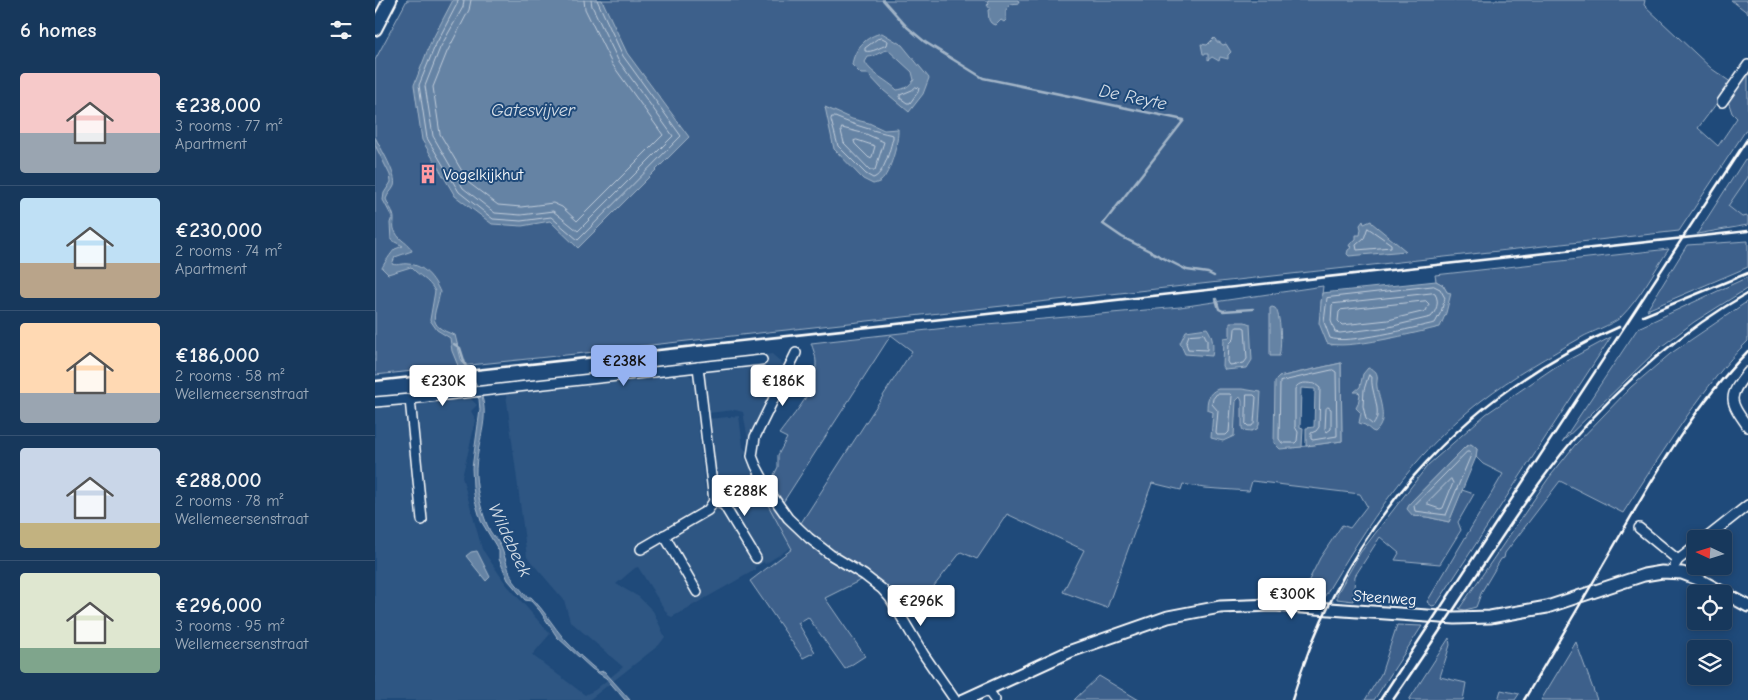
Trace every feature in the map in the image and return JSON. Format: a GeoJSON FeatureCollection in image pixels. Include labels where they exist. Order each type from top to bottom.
{"type":"FeatureCollection","features":[{"type":"Feature","properties":{"kind":"highway"},"geometry":{"type":"LineString","coordinates":[[375,29],[390,0]]}},
{"type":"Feature","properties":{"kind":"main road","name":"Steenweg"},"geometry":{"type":"LineString","coordinates":[[964,700],[1071,651],[1168,617],[1236,606],[1274,605],[1455,618],[1490,617],[1547,607],[1653,573],[1673,572],[1698,579],[1748,606]]}},
{"type":"Feature","properties":{"kind":"street"},"geometry":{"type":"LineString","coordinates":[[1722,102],[1748,65]]}},
{"type":"Feature","properties":{"kind":"street"},"geometry":{"type":"LineString","coordinates":[[796,353],[755,437],[752,456],[756,466],[771,494],[788,518],[809,538],[831,555],[864,575],[890,598],[924,655],[955,700]]}},
{"type":"Feature","properties":{"kind":"street"},"geometry":{"type":"LineString","coordinates":[[375,402],[762,360]]}},
{"type":"Feature","properties":{"kind":"street"},"geometry":{"type":"LineString","coordinates":[[641,549],[708,510],[714,501],[698,368]]}},
{"type":"Feature","properties":{"kind":"street"},"geometry":{"type":"LineString","coordinates":[[1748,372],[1734,389],[1732,399],[1748,427]]}},
{"type":"Feature","properties":{"kind":"street"},"geometry":{"type":"LineString","coordinates":[[410,399],[422,520]]}},
{"type":"Feature","properties":{"kind":"street"},"geometry":{"type":"LineString","coordinates":[[714,501],[724,505],[756,558]]}},
{"type":"Feature","properties":{"kind":"street"},"geometry":{"type":"LineString","coordinates":[[1716,530],[1748,505]]}},
{"type":"Feature","properties":{"kind":"street"},"geometry":{"type":"LineString","coordinates":[[1639,528],[1678,560]]}},
{"type":"Feature","properties":{"kind":"street"},"geometry":{"type":"LineString","coordinates":[[664,535],[697,592]]}},
{"type":"Feature","properties":{"kind":"street"},"geometry":{"type":"LineString","coordinates":[[1673,572],[1678,560],[1687,553]]}},
{"type":"Feature","properties":{"kind":"street"},"geometry":{"type":"LineString","coordinates":[[987,689],[995,700]]}},
{"type":"Feature","properties":{"kind":"shaded area"},"geometry":{"type":"Polygon","coordinates":[[[407,0],[1645,0],[1644,5],[1712,69],[1732,83],[1698,128],[1718,146],[1737,118],[1732,113],[1728,101],[1748,72],[1748,127],[1679,231],[375,375],[375,60],[407,0]]]}},
{"type":"Feature","properties":{"kind":"shaded area"},"geometry":{"type":"Polygon","coordinates":[[[1731,0],[1748,0],[1748,13],[1731,0]]]}},
{"type":"Feature","properties":{"kind":"shaded area"},"geometry":{"type":"Polygon","coordinates":[[[1745,159],[1748,161],[1748,177],[1728,206],[1742,217],[1748,216],[1748,225],[1697,234],[1745,159]]]}},
{"type":"Feature","properties":{"kind":"shaded area"},"geometry":{"type":"Polygon","coordinates":[[[1748,177],[1748,216],[1743,217],[1728,206],[1748,177]]]}},
{"type":"Feature","properties":{"kind":"shaded area"},"geometry":{"type":"Polygon","coordinates":[[[1748,241],[1748,267],[1647,310],[1687,245],[1748,241]]]}},
{"type":"Feature","properties":{"kind":"shaded area"},"geometry":{"type":"Polygon","coordinates":[[[1669,249],[1641,293],[1619,319],[1584,336],[1506,383],[1481,401],[1433,444],[1374,518],[1323,599],[1273,597],[1274,584],[1306,586],[1320,558],[1342,525],[1350,528],[1367,506],[1360,494],[1252,481],[1249,491],[1204,488],[1183,484],[1181,490],[1152,483],[1107,608],[1063,592],[1084,550],[1007,514],[977,559],[961,552],[930,591],[904,613],[840,557],[799,526],[912,351],[891,335],[782,504],[770,483],[778,467],[778,455],[787,438],[779,434],[804,401],[813,382],[816,362],[811,343],[964,326],[1180,307],[1323,286],[1321,303],[1331,345],[1392,338],[1447,292],[1443,285],[1436,281],[1435,275],[1669,249]],[[1341,363],[1279,377],[1292,448],[1342,441],[1341,363]]]}},
{"type":"Feature","properties":{"kind":"shaded area"},"geometry":{"type":"Polygon","coordinates":[[[1748,277],[1748,288],[1694,322],[1658,349],[1562,442],[1638,328],[1748,277]]]}},
{"type":"Feature","properties":{"kind":"shaded area"},"geometry":{"type":"Polygon","coordinates":[[[1748,301],[1748,341],[1724,368],[1687,416],[1623,513],[1560,481],[1505,553],[1504,558],[1501,559],[1482,591],[1476,607],[1465,610],[1459,609],[1548,479],[1575,445],[1631,387],[1670,354],[1748,301]]]}},
{"type":"Feature","properties":{"kind":"shaded area"},"geometry":{"type":"Polygon","coordinates":[[[1611,337],[1436,605],[1432,606],[1427,602],[1503,474],[1483,464],[1476,457],[1477,449],[1471,444],[1465,447],[1410,503],[1413,516],[1449,522],[1462,490],[1474,494],[1458,522],[1461,530],[1440,564],[1395,560],[1399,553],[1380,537],[1355,576],[1353,601],[1337,599],[1337,594],[1360,553],[1428,465],[1486,414],[1555,367],[1611,337]]]}},
{"type":"Feature","properties":{"kind":"shaded area"},"geometry":{"type":"Polygon","coordinates":[[[772,354],[785,366],[749,445],[743,412],[735,410],[708,413],[705,374],[708,372],[765,366],[765,355],[772,354]]]}},
{"type":"Feature","properties":{"kind":"shaded area"},"geometry":{"type":"Polygon","coordinates":[[[687,374],[693,380],[706,497],[721,490],[715,477],[708,419],[739,416],[743,447],[746,451],[744,456],[792,547],[672,617],[668,615],[638,567],[635,568],[616,584],[639,597],[653,611],[665,637],[659,645],[589,700],[375,700],[375,406],[470,398],[477,405],[471,411],[476,420],[462,477],[482,549],[506,584],[550,634],[532,655],[585,695],[595,690],[623,667],[570,621],[564,600],[527,557],[506,394],[687,374]]]}},
{"type":"Feature","properties":{"kind":"shaded area"},"geometry":{"type":"Polygon","coordinates":[[[771,503],[786,521],[865,578],[825,598],[865,656],[845,669],[808,617],[798,623],[815,652],[803,658],[750,581],[792,549],[768,505],[771,503]]]}},
{"type":"Feature","properties":{"kind":"shaded area"},"geometry":{"type":"Polygon","coordinates":[[[1397,625],[1422,626],[1374,700],[1365,700],[1381,674],[1397,625]]]}},
{"type":"Feature","properties":{"kind":"shaded area"},"geometry":{"type":"Polygon","coordinates":[[[1449,638],[1450,645],[1440,677],[1466,683],[1463,700],[1409,700],[1449,638]]]}},
{"type":"Feature","properties":{"kind":"shaded area"},"geometry":{"type":"Polygon","coordinates":[[[1576,642],[1597,700],[1541,700],[1576,642]]]}},
{"type":"Feature","properties":{"kind":"shaded area"},"geometry":{"type":"Polygon","coordinates":[[[1099,676],[1139,700],[1074,700],[1099,676]]]}},
{"type":"Feature","properties":{"kind":"shaded area"},"geometry":{"type":"Polygon","coordinates":[[[1501,690],[1519,694],[1515,700],[1498,700],[1501,690]]]}},
{"type":"Feature","properties":{"kind":"water","name":"Gatesvijver"},"geometry":{"type":"Polygon","coordinates":[[[453,0],[602,0],[627,53],[689,137],[578,248],[550,221],[522,226],[492,224],[455,196],[422,140],[414,85],[430,44],[453,0]]]}},
{"type":"Feature","properties":{"kind":"water"},"geometry":{"type":"Polygon","coordinates":[[[988,0],[1018,0],[1019,3],[1010,4],[1006,10],[1006,20],[1004,22],[1001,20],[996,25],[989,20],[988,10],[990,9],[987,5],[989,3],[988,0]]]}},
{"type":"Feature","properties":{"kind":"water"},"geometry":{"type":"Polygon","coordinates":[[[882,33],[902,45],[929,78],[923,94],[909,112],[883,90],[868,74],[861,74],[852,65],[855,54],[862,44],[882,33]],[[888,50],[868,57],[865,62],[871,70],[897,90],[907,87],[914,80],[912,72],[888,50]]]}},
{"type":"Feature","properties":{"kind":"water"},"geometry":{"type":"Polygon","coordinates":[[[1214,38],[1216,42],[1223,45],[1226,44],[1231,52],[1228,55],[1228,59],[1220,57],[1219,61],[1212,57],[1208,60],[1208,54],[1203,54],[1201,44],[1207,45],[1214,38]]]}},
{"type":"Feature","properties":{"kind":"water"},"geometry":{"type":"Polygon","coordinates":[[[825,107],[884,130],[898,129],[893,157],[888,172],[881,181],[873,184],[863,179],[834,149],[825,107]]]}},
{"type":"Feature","properties":{"kind":"water"},"geometry":{"type":"Polygon","coordinates":[[[375,137],[395,181],[386,199],[392,210],[395,230],[412,251],[395,257],[392,264],[406,264],[419,267],[428,273],[435,282],[440,292],[434,318],[439,327],[455,335],[461,359],[466,367],[459,368],[452,351],[450,338],[437,330],[430,320],[435,291],[430,284],[411,267],[388,274],[382,268],[395,249],[403,246],[391,240],[390,223],[392,217],[383,200],[384,193],[391,182],[390,175],[375,145],[375,137]]]}},
{"type":"Feature","properties":{"kind":"water"},"geometry":{"type":"Polygon","coordinates":[[[1363,221],[1364,224],[1371,221],[1406,251],[1349,256],[1347,254],[1348,250],[1352,247],[1349,246],[1356,239],[1356,235],[1360,235],[1360,225],[1363,221]]]}},
{"type":"Feature","properties":{"kind":"water"},"geometry":{"type":"Polygon","coordinates":[[[1436,281],[1443,285],[1447,292],[1451,293],[1440,327],[1365,343],[1336,345],[1327,343],[1319,323],[1322,293],[1436,281]]]}},
{"type":"Feature","properties":{"kind":"water"},"geometry":{"type":"Polygon","coordinates":[[[1272,307],[1277,311],[1280,323],[1279,356],[1270,356],[1270,308],[1272,307]]]}},
{"type":"Feature","properties":{"kind":"water"},"geometry":{"type":"Polygon","coordinates":[[[1230,322],[1250,324],[1252,360],[1247,368],[1225,370],[1223,367],[1224,338],[1230,337],[1230,322]]]}},
{"type":"Feature","properties":{"kind":"water"},"geometry":{"type":"Polygon","coordinates":[[[1207,328],[1213,342],[1212,356],[1185,354],[1180,343],[1186,331],[1207,328]]]}},
{"type":"Feature","properties":{"kind":"water"},"geometry":{"type":"Polygon","coordinates":[[[1341,363],[1342,441],[1306,446],[1306,428],[1314,427],[1315,389],[1301,388],[1300,427],[1303,428],[1302,447],[1280,449],[1274,443],[1275,381],[1279,377],[1341,363]]]}},
{"type":"Feature","properties":{"kind":"water"},"geometry":{"type":"Polygon","coordinates":[[[1368,368],[1376,373],[1382,410],[1381,422],[1375,432],[1359,423],[1361,413],[1356,408],[1360,394],[1354,392],[1360,387],[1363,374],[1368,368]]]}},
{"type":"Feature","properties":{"kind":"water"},"geometry":{"type":"Polygon","coordinates":[[[473,379],[480,391],[484,414],[476,475],[479,496],[487,525],[501,547],[511,576],[527,597],[531,597],[536,602],[569,644],[599,672],[604,671],[630,700],[625,700],[606,678],[592,669],[557,637],[540,611],[531,601],[525,600],[508,580],[499,559],[499,551],[481,521],[475,501],[472,468],[480,410],[479,399],[467,380],[473,379]]]}},
{"type":"Feature","properties":{"kind":"water"},"geometry":{"type":"Polygon","coordinates":[[[1218,389],[1242,389],[1261,392],[1259,425],[1257,429],[1251,431],[1243,430],[1242,401],[1240,397],[1236,401],[1234,436],[1223,441],[1211,438],[1213,412],[1207,410],[1207,403],[1210,395],[1218,389]]]}},
{"type":"Feature","properties":{"kind":"water"},"geometry":{"type":"Polygon","coordinates":[[[1471,444],[1477,449],[1476,457],[1449,522],[1413,516],[1407,509],[1410,503],[1465,447],[1471,444]]]}},
{"type":"Feature","properties":{"kind":"water"},"geometry":{"type":"Polygon","coordinates":[[[477,551],[490,577],[486,581],[466,556],[471,552],[477,551]]]}},
{"type":"Feature","properties":{"kind":"waterway","name":"De Reyte"},"geometry":{"type":"LineString","coordinates":[[883,0],[907,27],[925,42],[983,78],[1184,120],[1103,224],[1122,237],[1187,270],[1208,273],[1214,276]]}},
{"type":"Feature","properties":{"kind":"waterway","name":"De Reyte"},"geometry":{"type":"LineString","coordinates":[[1216,299],[1219,309],[1223,311],[1253,309]]}},
{"type":"Feature","properties":{"kind":"waterway","name":"Wildebeek"},"geometry":{"type":"LineString","coordinates":[[454,344],[460,348],[466,367]]}},
{"type":"Feature","properties":{"kind":"railway"},"geometry":{"type":"LineString","coordinates":[[1380,700],[1748,138]]}},
{"type":"Feature","properties":{"kind":"railway"},"geometry":{"type":"LineString","coordinates":[[375,381],[1748,231]]}},
{"type":"Feature","properties":{"kind":"railway"},"geometry":{"type":"LineString","coordinates":[[1643,316],[1748,273]]}},
{"type":"Feature","properties":{"kind":"railway"},"geometry":{"type":"LineString","coordinates":[[1393,700],[1519,511],[1572,441],[1611,399],[1676,341],[1748,293]]}},
{"type":"Feature","properties":{"kind":"railway"},"geometry":{"type":"LineString","coordinates":[[1292,700],[1314,639],[1341,581],[1375,526],[1413,476],[1458,431],[1507,391],[1560,356],[1619,327]]}},
{"type":"Feature","properties":{"kind":"railway"},"geometry":{"type":"LineString","coordinates":[[1524,700],[1679,437],[1729,371],[1748,351]]}},
{"type":"Feature","properties":{"kind":"place","name":"Vogelkijkhut"},"geometry":{"type":"Point","coordinates":[428,174]}}]}
